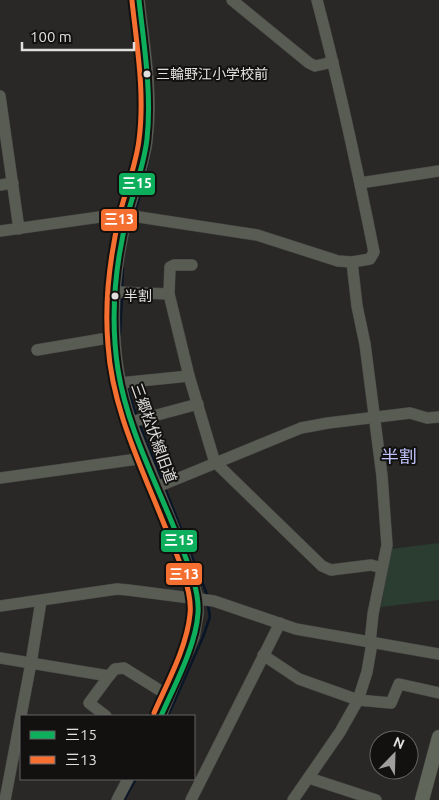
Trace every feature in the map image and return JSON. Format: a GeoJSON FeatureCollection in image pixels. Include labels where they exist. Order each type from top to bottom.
{"type":"FeatureCollection","features":[{"type":"Feature","properties":{"kind":"main road"},"geometry":{"type":"LineString","coordinates":[[422,800],[439,737]]}},
{"type":"Feature","properties":{"kind":"street","name":"三郷松伏線旧道"},"geometry":{"type":"LineString","coordinates":[[139,0],[149,103],[149,124],[133,215],[121,246],[121,293],[114,337],[136,421],[162,485],[183,551],[205,599],[198,614],[194,637],[161,715]]}},
{"type":"Feature","properties":{"kind":"street"},"geometry":{"type":"LineString","coordinates":[[232,0],[309,63],[315,66],[333,62]]}},
{"type":"Feature","properties":{"kind":"street"},"geometry":{"type":"LineString","coordinates":[[0,231],[133,215],[257,235],[338,261],[352,262],[370,259],[374,252],[360,183],[317,0]]}},
{"type":"Feature","properties":{"kind":"street"},"geometry":{"type":"LineString","coordinates":[[0,96],[19,229]]}},
{"type":"Feature","properties":{"kind":"street"},"geometry":{"type":"LineString","coordinates":[[360,183],[439,171]]}},
{"type":"Feature","properties":{"kind":"street"},"geometry":{"type":"LineString","coordinates":[[0,185],[13,183]]}},
{"type":"Feature","properties":{"kind":"street"},"geometry":{"type":"LineString","coordinates":[[293,800],[340,732],[358,700],[367,672],[373,614],[387,545],[382,476],[352,262]]}},
{"type":"Feature","properties":{"kind":"street"},"geometry":{"type":"LineString","coordinates":[[192,265],[174,264],[170,267],[169,294],[189,376],[215,463],[322,566],[331,570],[371,565],[382,568]]}},
{"type":"Feature","properties":{"kind":"street"},"geometry":{"type":"LineString","coordinates":[[121,293],[169,294]]}},
{"type":"Feature","properties":{"kind":"street"},"geometry":{"type":"LineString","coordinates":[[37,350],[114,337]]}},
{"type":"Feature","properties":{"kind":"street"},"geometry":{"type":"LineString","coordinates":[[125,382],[189,376]]}},
{"type":"Feature","properties":{"kind":"street"},"geometry":{"type":"LineString","coordinates":[[136,421],[198,404]]}},
{"type":"Feature","properties":{"kind":"street"},"geometry":{"type":"LineString","coordinates":[[162,485],[301,428],[410,413],[427,418],[439,417]]}},
{"type":"Feature","properties":{"kind":"street"},"geometry":{"type":"LineString","coordinates":[[0,478],[147,452]]}},
{"type":"Feature","properties":{"kind":"street"},"geometry":{"type":"LineString","coordinates":[[0,606],[117,589],[205,599],[296,628],[439,654]]}},
{"type":"Feature","properties":{"kind":"street"},"geometry":{"type":"LineString","coordinates":[[21,715],[40,601]]}},
{"type":"Feature","properties":{"kind":"street"},"geometry":{"type":"LineString","coordinates":[[191,800],[198,774],[230,724],[280,623]]}},
{"type":"Feature","properties":{"kind":"street"},"geometry":{"type":"LineString","coordinates":[[263,655],[299,678],[358,700],[391,703],[398,684],[439,692]]}},
{"type":"Feature","properties":{"kind":"street"},"geometry":{"type":"LineString","coordinates":[[0,658],[109,676]]}},
{"type":"Feature","properties":{"kind":"street"},"geometry":{"type":"LineString","coordinates":[[105,715],[89,703],[115,669],[124,668],[169,696]]}},
{"type":"Feature","properties":{"kind":"street"},"geometry":{"type":"LineString","coordinates":[[5,800],[20,722]]}},
{"type":"Feature","properties":{"kind":"street"},"geometry":{"type":"LineString","coordinates":[[309,778],[376,800]]}},
{"type":"Feature","properties":{"kind":"street"},"geometry":{"type":"LineString","coordinates":[[117,800],[127,780]]}},
{"type":"Feature","properties":{"kind":"green space"},"geometry":{"type":"Polygon","coordinates":[[[439,543],[439,600],[381,607],[391,549],[439,543]]]}},
{"type":"Feature","properties":{"kind":"waterway"},"geometry":{"type":"LineString","coordinates":[[135,212],[150,152]]}},
{"type":"Feature","properties":{"kind":"waterway"},"geometry":{"type":"LineString","coordinates":[[122,288],[123,268]]}},
{"type":"Feature","properties":{"kind":"waterway"},"geometry":{"type":"LineString","coordinates":[[120,335],[122,296]]}},
{"type":"Feature","properties":{"kind":"waterway"},"geometry":{"type":"LineString","coordinates":[[127,387],[137,418]]}},
{"type":"Feature","properties":{"kind":"waterway"},"geometry":{"type":"LineString","coordinates":[[139,423],[162,481]]}},
{"type":"Feature","properties":{"kind":"waterway"},"geometry":{"type":"LineString","coordinates":[[165,488],[208,597]]}},
{"type":"Feature","properties":{"kind":"waterway"},"geometry":{"type":"LineString","coordinates":[[168,715],[203,637],[210,617],[208,605]]}},
{"type":"Feature","properties":{"kind":"waterway"},"geometry":{"type":"LineString","coordinates":[[124,800],[135,780]]}},
{"type":"Feature","properties":{"kind":"transit line","name":"三15"},"geometry":{"type":"LineString","coordinates":[[139,0],[149,104],[147,139],[120,252],[115,291],[114,331],[122,391],[134,432],[187,560],[197,593],[198,603],[196,626],[189,652],[161,715]]}},
{"type":"Feature","properties":{"kind":"transit line","name":"三13"},"geometry":{"type":"LineString","coordinates":[[132,1],[140,70],[141,123],[136,159],[120,213],[113,245],[107,295],[108,345],[115,391],[121,414],[182,569],[190,604],[188,626],[181,652],[154,713]]}},
{"type":"Feature","properties":{"kind":"place","name":"三輪野江小学校前"},"geometry":{"type":"Point","coordinates":[147,74]}},
{"type":"Feature","properties":{"kind":"place","name":"半割"},"geometry":{"type":"Point","coordinates":[115,296]}},
{"type":"Feature","properties":{"kind":"district","name":"半割"},"geometry":{"type":"Point","coordinates":[399,456]}}]}
